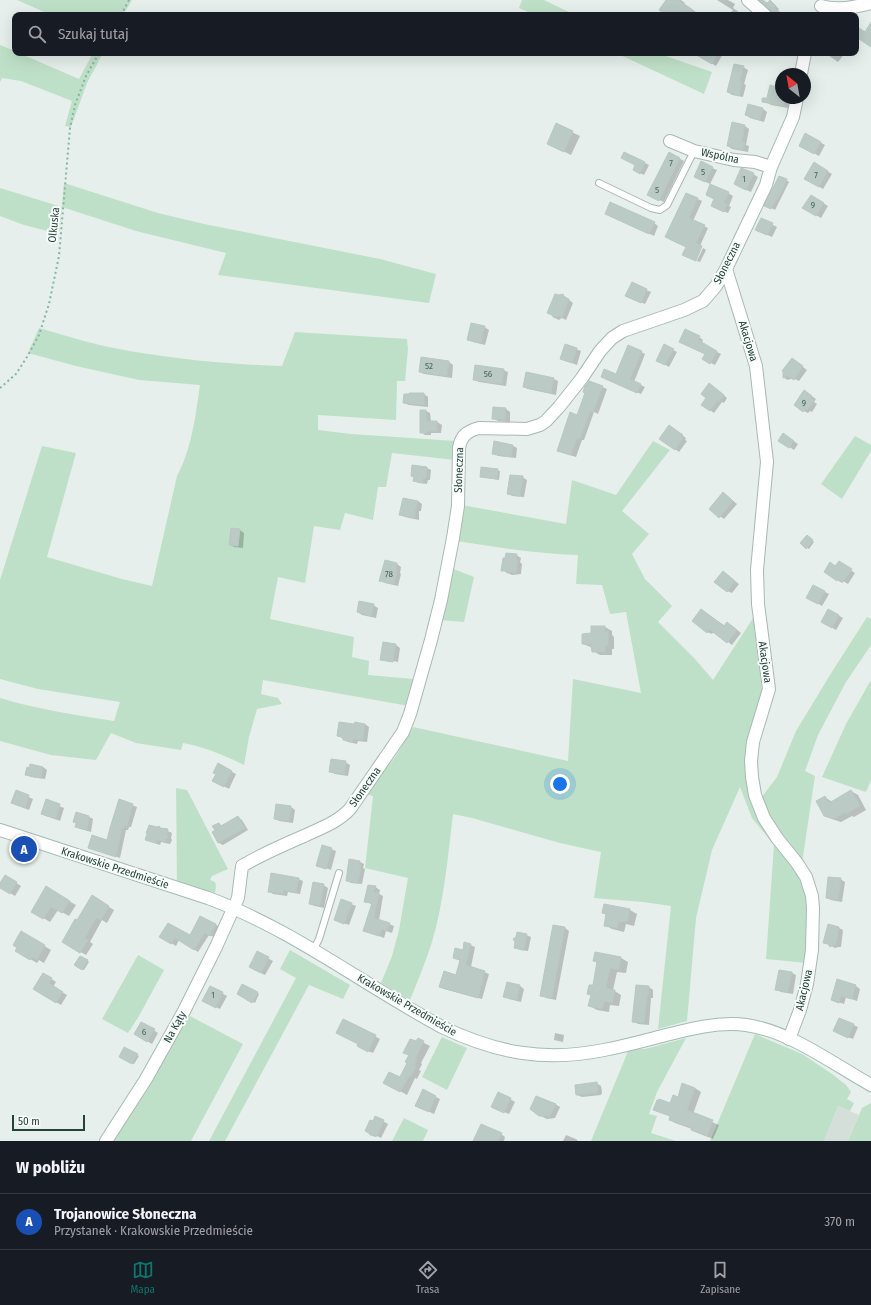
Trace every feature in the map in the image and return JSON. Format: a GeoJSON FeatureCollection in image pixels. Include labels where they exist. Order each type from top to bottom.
{"type":"FeatureCollection","features":[{"type":"Feature","properties":{"kind":"street"},"geometry":{"type":"LineString","coordinates":[[748,0],[762,12]]}},
{"type":"Feature","properties":{"kind":"street"},"geometry":{"type":"LineString","coordinates":[[821,7],[838,8],[871,3]]}},
{"type":"Feature","properties":{"kind":"street"},"geometry":{"type":"LineString","coordinates":[[802,68],[804,56]]}},
{"type":"Feature","properties":{"kind":"street","name":"Słoneczna"},"geometry":{"type":"LineString","coordinates":[[234,908],[238,898],[242,866],[259,856],[324,827],[346,813],[403,732],[410,714],[441,600],[458,506],[459,448],[465,434],[473,429],[479,428],[527,429],[540,425],[546,421],[559,407],[582,378],[600,351],[612,338],[624,331],[684,310],[703,301],[716,286],[726,269],[766,185],[793,117],[796,104]]}},
{"type":"Feature","properties":{"kind":"street","name":"Wspólna"},"geometry":{"type":"LineString","coordinates":[[670,142],[694,151],[734,160],[755,162],[772,167]]}},
{"type":"Feature","properties":{"kind":"street","name":"Akacjowa"},"geometry":{"type":"LineString","coordinates":[[726,269],[756,366],[767,462],[757,570],[758,604],[769,689],[753,742],[751,760],[752,777],[755,795],[764,818],[776,838],[797,863],[806,877],[812,896],[813,908],[812,950],[807,984],[800,1010],[789,1039]]}},
{"type":"Feature","properties":{"kind":"street","name":"Krakowskie Przedmieście"},"geometry":{"type":"LineString","coordinates":[[0,830],[208,898],[234,908],[265,923],[442,1027],[477,1043],[506,1051],[544,1055],[577,1054],[608,1049],[700,1027],[724,1024],[753,1026],[771,1031],[789,1039],[871,1085]]}},
{"type":"Feature","properties":{"kind":"street","name":"Na Kąty"},"geometry":{"type":"LineString","coordinates":[[106,1141],[146,1079],[184,1011],[234,908]]}},
{"type":"Feature","properties":{"kind":"lane"},"geometry":{"type":"LineString","coordinates":[[599,183],[651,208],[660,210],[667,205],[694,151]]}},
{"type":"Feature","properties":{"kind":"lane"},"geometry":{"type":"LineString","coordinates":[[313,951],[319,939],[339,873]]}},
{"type":"Feature","properties":{"kind":"path"},"geometry":{"type":"LineString","coordinates":[[123,12],[129,0]]}},
{"type":"Feature","properties":{"kind":"path","name":"Olkuska"},"geometry":{"type":"LineString","coordinates":[[0,388],[16,374],[27,357],[39,335],[49,304],[59,256],[70,128],[86,76],[97,56]]}},
{"type":"Feature","properties":{"kind":"shaded area"},"geometry":{"type":"Polygon","coordinates":[[[838,1106],[859,1115],[848,1141],[824,1141],[838,1106]]]}},
{"type":"Feature","properties":{"kind":"green space"},"geometry":{"type":"Polygon","coordinates":[[[17,0],[132,0],[125,12],[44,12],[17,0]]]}},
{"type":"Feature","properties":{"kind":"green space"},"geometry":{"type":"Polygon","coordinates":[[[522,0],[544,0],[569,12],[528,12],[519,8],[522,0]]]}},
{"type":"Feature","properties":{"kind":"green space"},"geometry":{"type":"Polygon","coordinates":[[[0,45],[12,50],[12,56],[26,56],[79,79],[91,56],[101,56],[87,83],[71,127],[65,126],[72,101],[21,81],[2,78],[0,82],[0,45]]]}},
{"type":"Feature","properties":{"kind":"green space"},"geometry":{"type":"Polygon","coordinates":[[[622,56],[666,56],[712,72],[704,94],[622,56]]]}},
{"type":"Feature","properties":{"kind":"green space"},"geometry":{"type":"Polygon","coordinates":[[[64,183],[158,213],[204,224],[380,259],[436,274],[429,303],[218,275],[226,253],[136,231],[62,207],[64,183]]]}},
{"type":"Feature","properties":{"kind":"green space"},"geometry":{"type":"Polygon","coordinates":[[[0,188],[62,207],[59,234],[24,225],[0,216],[0,188]]]}},
{"type":"Feature","properties":{"kind":"green space"},"geometry":{"type":"Polygon","coordinates":[[[39,328],[104,346],[148,354],[237,364],[282,366],[295,332],[407,339],[408,349],[405,381],[397,381],[396,420],[318,415],[318,430],[351,434],[456,441],[455,460],[392,453],[386,487],[378,487],[373,520],[345,513],[340,530],[314,526],[305,583],[278,577],[270,619],[354,637],[352,657],[369,661],[368,675],[414,679],[409,706],[263,680],[261,694],[278,698],[282,704],[257,709],[249,737],[244,765],[214,752],[183,743],[181,750],[136,743],[111,733],[96,760],[51,755],[0,741],[0,698],[42,709],[114,721],[120,702],[38,689],[0,679],[0,580],[42,446],[76,453],[47,557],[122,579],[152,586],[177,476],[186,455],[192,432],[200,385],[139,380],[76,366],[28,353],[39,328]]]}},
{"type":"Feature","properties":{"kind":"green space"},"geometry":{"type":"Polygon","coordinates":[[[855,436],[871,445],[871,451],[842,499],[821,484],[855,436]]]}},
{"type":"Feature","properties":{"kind":"green space"},"geometry":{"type":"Polygon","coordinates":[[[653,441],[670,450],[622,511],[649,534],[632,554],[645,579],[672,606],[658,622],[695,659],[713,680],[755,615],[762,693],[747,745],[757,815],[774,845],[752,818],[740,787],[712,850],[696,918],[687,1021],[658,1029],[671,906],[594,898],[601,852],[560,843],[453,814],[440,911],[432,942],[410,1000],[381,983],[392,956],[399,930],[408,878],[365,868],[373,796],[366,794],[396,756],[413,727],[568,761],[573,679],[641,693],[626,612],[610,614],[602,585],[576,584],[578,555],[532,552],[456,541],[462,505],[566,524],[572,480],[616,495],[653,441]]]}},
{"type":"Feature","properties":{"kind":"green space"},"geometry":{"type":"Polygon","coordinates":[[[451,568],[474,577],[464,622],[441,620],[451,568]]]}},
{"type":"Feature","properties":{"kind":"green space"},"geometry":{"type":"Polygon","coordinates":[[[867,617],[871,619],[871,645],[846,682],[818,735],[805,771],[815,776],[802,863],[778,834],[761,798],[777,777],[796,731],[867,617]]]}},
{"type":"Feature","properties":{"kind":"green space"},"geometry":{"type":"Polygon","coordinates":[[[871,680],[871,780],[866,792],[822,777],[846,724],[871,680]]]}},
{"type":"Feature","properties":{"kind":"green space"},"geometry":{"type":"Polygon","coordinates":[[[176,788],[187,790],[228,869],[212,876],[210,880],[215,882],[215,893],[177,881],[176,788]]]}},
{"type":"Feature","properties":{"kind":"green space"},"geometry":{"type":"Polygon","coordinates":[[[774,845],[797,873],[805,893],[808,906],[807,963],[766,959],[774,845]]]}},
{"type":"Feature","properties":{"kind":"green space"},"geometry":{"type":"Polygon","coordinates":[[[290,950],[350,985],[343,999],[309,985],[225,1141],[209,1141],[296,978],[280,969],[290,950]]]}},
{"type":"Feature","properties":{"kind":"green space"},"geometry":{"type":"Polygon","coordinates":[[[138,955],[164,970],[128,1033],[102,1019],[138,955]]]}},
{"type":"Feature","properties":{"kind":"green space"},"geometry":{"type":"Polygon","coordinates":[[[186,1014],[243,1044],[191,1141],[109,1141],[186,1014]]]}},
{"type":"Feature","properties":{"kind":"green space"},"geometry":{"type":"Polygon","coordinates":[[[755,1034],[802,1054],[832,1074],[846,1085],[851,1092],[847,1099],[854,1103],[850,1111],[838,1106],[824,1141],[710,1141],[755,1034]]]}},
{"type":"Feature","properties":{"kind":"green space"},"geometry":{"type":"Polygon","coordinates":[[[442,1037],[467,1048],[447,1090],[422,1077],[442,1037]]]}},
{"type":"Feature","properties":{"kind":"green space"},"geometry":{"type":"Polygon","coordinates":[[[686,1038],[657,1092],[649,1114],[657,1116],[651,1133],[676,1141],[591,1141],[629,1049],[645,1049],[686,1038]]]}},
{"type":"Feature","properties":{"kind":"green space"},"geometry":{"type":"Polygon","coordinates":[[[871,1103],[871,1141],[848,1141],[862,1108],[871,1103]]]}},
{"type":"Feature","properties":{"kind":"green space"},"geometry":{"type":"Polygon","coordinates":[[[404,1118],[428,1130],[423,1141],[392,1141],[404,1118]]]}},
{"type":"Feature","properties":{"kind":"building"},"geometry":{"type":"Polygon","coordinates":[[[666,0],[678,0],[693,10],[692,12],[662,12],[659,10],[666,0]]]}},
{"type":"Feature","properties":{"kind":"building"},"geometry":{"type":"Polygon","coordinates":[[[759,0],[763,0],[767,3],[770,0],[776,6],[774,8],[780,12],[771,12],[759,0]]]}},
{"type":"Feature","properties":{"kind":"building"},"geometry":{"type":"Polygon","coordinates":[[[871,22],[871,47],[859,39],[859,28],[865,32],[871,22]]]}},
{"type":"Feature","properties":{"kind":"building"},"geometry":{"type":"Polygon","coordinates":[[[698,56],[716,56],[712,64],[698,56]]]}},
{"type":"Feature","properties":{"kind":"building"},"geometry":{"type":"Polygon","coordinates":[[[734,64],[744,66],[740,81],[742,81],[739,96],[727,92],[734,64]]]}},
{"type":"Feature","properties":{"kind":"building"},"geometry":{"type":"Polygon","coordinates":[[[770,85],[775,86],[775,104],[784,104],[784,106],[762,102],[762,98],[767,98],[770,85]]]}},
{"type":"Feature","properties":{"kind":"building"},"geometry":{"type":"Polygon","coordinates":[[[748,104],[763,108],[760,120],[745,115],[748,104]]]}},
{"type":"Feature","properties":{"kind":"building"},"geometry":{"type":"Polygon","coordinates":[[[732,122],[745,125],[742,142],[745,143],[743,150],[727,146],[732,122]]]}},
{"type":"Feature","properties":{"kind":"building"},"geometry":{"type":"Polygon","coordinates":[[[556,123],[573,131],[564,152],[547,144],[556,123]]]}},
{"type":"Feature","properties":{"kind":"building"},"geometry":{"type":"Polygon","coordinates":[[[805,133],[821,142],[814,154],[799,146],[805,133]]]}},
{"type":"Feature","properties":{"kind":"building"},"geometry":{"type":"Polygon","coordinates":[[[624,152],[645,162],[640,174],[633,170],[635,165],[621,158],[624,152]]]}},
{"type":"Feature","properties":{"kind":"building"},"geometry":{"type":"Polygon","coordinates":[[[669,152],[680,158],[659,201],[647,195],[669,152]]]}},
{"type":"Feature","properties":{"kind":"building"},"geometry":{"type":"Polygon","coordinates":[[[701,161],[713,167],[705,182],[694,177],[701,161]]]}},
{"type":"Feature","properties":{"kind":"building"},"geometry":{"type":"Polygon","coordinates":[[[814,162],[828,171],[819,187],[804,179],[814,162]]]}},
{"type":"Feature","properties":{"kind":"building"},"geometry":{"type":"Polygon","coordinates":[[[741,168],[754,173],[746,190],[734,184],[741,168]]]}},
{"type":"Feature","properties":{"kind":"building"},"geometry":{"type":"Polygon","coordinates":[[[779,176],[787,179],[781,193],[771,209],[764,206],[779,176]]]}},
{"type":"Feature","properties":{"kind":"building"},"geometry":{"type":"Polygon","coordinates":[[[710,184],[729,192],[724,203],[727,204],[724,212],[711,206],[714,199],[706,195],[710,184]]]}},
{"type":"Feature","properties":{"kind":"building"},"geometry":{"type":"Polygon","coordinates":[[[686,193],[698,198],[689,218],[705,225],[696,243],[702,246],[696,261],[682,255],[686,247],[665,237],[686,193]]]}},
{"type":"Feature","properties":{"kind":"building"},"geometry":{"type":"Polygon","coordinates":[[[811,195],[824,203],[816,216],[802,208],[811,195]]]}},
{"type":"Feature","properties":{"kind":"building"},"geometry":{"type":"Polygon","coordinates":[[[610,202],[655,222],[649,234],[605,214],[610,202]]]}},
{"type":"Feature","properties":{"kind":"building"},"geometry":{"type":"Polygon","coordinates":[[[761,218],[773,223],[767,235],[755,230],[761,218]]]}},
{"type":"Feature","properties":{"kind":"building"},"geometry":{"type":"Polygon","coordinates":[[[632,282],[647,289],[641,303],[625,296],[632,282]]]}},
{"type":"Feature","properties":{"kind":"building"},"geometry":{"type":"Polygon","coordinates":[[[555,294],[563,294],[564,297],[569,299],[562,318],[557,316],[554,318],[552,315],[547,313],[555,294]]]}},
{"type":"Feature","properties":{"kind":"building"},"geometry":{"type":"Polygon","coordinates":[[[471,323],[485,326],[481,343],[467,340],[471,323]]]}},
{"type":"Feature","properties":{"kind":"building"},"geometry":{"type":"Polygon","coordinates":[[[685,329],[700,336],[698,340],[717,351],[710,364],[702,359],[705,354],[679,342],[685,329]]]}},
{"type":"Feature","properties":{"kind":"building"},"geometry":{"type":"Polygon","coordinates":[[[565,344],[577,348],[572,363],[560,359],[565,344]]]}},
{"type":"Feature","properties":{"kind":"building"},"geometry":{"type":"Polygon","coordinates":[[[664,344],[674,349],[665,365],[656,361],[664,344]]]}},
{"type":"Feature","properties":{"kind":"building"},"geometry":{"type":"Polygon","coordinates":[[[628,345],[642,351],[630,379],[641,384],[637,393],[601,377],[604,369],[616,374],[628,345]]]}},
{"type":"Feature","properties":{"kind":"building"},"geometry":{"type":"Polygon","coordinates":[[[421,357],[449,361],[447,376],[419,372],[421,357]]]}},
{"type":"Feature","properties":{"kind":"building"},"geometry":{"type":"Polygon","coordinates":[[[792,358],[803,366],[794,380],[788,376],[783,378],[782,371],[792,358]]]}},
{"type":"Feature","properties":{"kind":"building"},"geometry":{"type":"Polygon","coordinates":[[[475,365],[504,369],[502,384],[473,380],[475,365]]]}},
{"type":"Feature","properties":{"kind":"building"},"geometry":{"type":"Polygon","coordinates":[[[526,372],[554,378],[551,393],[523,387],[526,372]]]}},
{"type":"Feature","properties":{"kind":"building"},"geometry":{"type":"Polygon","coordinates":[[[589,381],[603,386],[593,412],[590,411],[580,439],[577,438],[571,455],[557,451],[570,412],[577,415],[585,393],[583,392],[585,386],[589,381]]]}},
{"type":"Feature","properties":{"kind":"building"},"geometry":{"type":"Polygon","coordinates":[[[709,383],[724,395],[719,402],[718,400],[710,411],[701,405],[706,398],[701,394],[709,383]]]}},
{"type":"Feature","properties":{"kind":"building"},"geometry":{"type":"Polygon","coordinates":[[[804,390],[812,396],[810,398],[814,401],[807,410],[806,409],[803,412],[794,405],[804,390]]]}},
{"type":"Feature","properties":{"kind":"building"},"geometry":{"type":"Polygon","coordinates":[[[424,393],[424,405],[403,403],[404,394],[424,393]]]}},
{"type":"Feature","properties":{"kind":"building"},"geometry":{"type":"Polygon","coordinates":[[[493,407],[506,408],[505,420],[492,419],[493,407]]]}},
{"type":"Feature","properties":{"kind":"building"},"geometry":{"type":"Polygon","coordinates":[[[420,410],[426,410],[427,421],[437,421],[437,431],[420,433],[420,410]]]}},
{"type":"Feature","properties":{"kind":"building"},"geometry":{"type":"Polygon","coordinates":[[[669,425],[683,435],[681,436],[683,438],[675,450],[659,439],[669,425]]]}},
{"type":"Feature","properties":{"kind":"building"},"geometry":{"type":"Polygon","coordinates":[[[783,433],[794,441],[789,448],[778,441],[783,433]]]}},
{"type":"Feature","properties":{"kind":"building"},"geometry":{"type":"Polygon","coordinates":[[[494,441],[513,445],[511,457],[492,454],[494,441]]]}},
{"type":"Feature","properties":{"kind":"building"},"geometry":{"type":"Polygon","coordinates":[[[412,465],[427,467],[426,478],[423,478],[423,483],[413,481],[414,477],[411,476],[412,465]]]}},
{"type":"Feature","properties":{"kind":"building"},"geometry":{"type":"Polygon","coordinates":[[[481,467],[498,469],[497,479],[480,477],[481,467]]]}},
{"type":"Feature","properties":{"kind":"building"},"geometry":{"type":"Polygon","coordinates":[[[510,475],[523,476],[520,496],[507,494],[510,475]]]}},
{"type":"Feature","properties":{"kind":"building"},"geometry":{"type":"Polygon","coordinates":[[[723,492],[733,501],[719,518],[709,509],[723,492]]]}},
{"type":"Feature","properties":{"kind":"building"},"geometry":{"type":"Polygon","coordinates":[[[403,498],[418,501],[415,509],[415,518],[399,515],[403,498]]]}},
{"type":"Feature","properties":{"kind":"building"},"geometry":{"type":"Polygon","coordinates":[[[231,528],[240,529],[238,546],[229,545],[231,528]]]}},
{"type":"Feature","properties":{"kind":"building"},"geometry":{"type":"Polygon","coordinates":[[[807,535],[813,540],[806,549],[800,543],[807,535]]]}},
{"type":"Feature","properties":{"kind":"building"},"geometry":{"type":"Polygon","coordinates":[[[506,553],[517,554],[516,560],[518,560],[516,572],[507,573],[506,571],[501,571],[503,558],[505,558],[506,553]]]}},
{"type":"Feature","properties":{"kind":"building"},"geometry":{"type":"Polygon","coordinates":[[[385,560],[397,563],[394,584],[379,581],[385,560]]]}},
{"type":"Feature","properties":{"kind":"building"},"geometry":{"type":"Polygon","coordinates":[[[839,561],[852,569],[843,582],[838,579],[837,581],[824,572],[830,562],[835,566],[839,561]]]}},
{"type":"Feature","properties":{"kind":"building"},"geometry":{"type":"Polygon","coordinates":[[[723,571],[735,581],[727,592],[714,582],[723,571]]]}},
{"type":"Feature","properties":{"kind":"building"},"geometry":{"type":"Polygon","coordinates":[[[813,585],[825,591],[818,604],[806,598],[813,585]]]}},
{"type":"Feature","properties":{"kind":"building"},"geometry":{"type":"Polygon","coordinates":[[[359,601],[374,604],[371,616],[357,612],[359,601]]]}},
{"type":"Feature","properties":{"kind":"building"},"geometry":{"type":"Polygon","coordinates":[[[701,609],[724,626],[727,622],[737,630],[727,643],[709,629],[707,633],[692,621],[701,609]]]}},
{"type":"Feature","properties":{"kind":"building"},"geometry":{"type":"Polygon","coordinates":[[[828,609],[839,615],[832,628],[821,622],[828,609]]]}},
{"type":"Feature","properties":{"kind":"building"},"geometry":{"type":"Polygon","coordinates":[[[591,626],[605,626],[605,632],[608,632],[608,645],[605,645],[605,652],[592,652],[591,644],[582,644],[582,634],[591,633],[591,626]]]}},
{"type":"Feature","properties":{"kind":"building"},"geometry":{"type":"Polygon","coordinates":[[[383,642],[396,644],[393,662],[380,660],[383,642]]]}},
{"type":"Feature","properties":{"kind":"building"},"geometry":{"type":"Polygon","coordinates":[[[339,722],[354,724],[355,722],[365,724],[363,740],[353,739],[353,742],[343,740],[343,737],[337,736],[339,722]]]}},
{"type":"Feature","properties":{"kind":"building"},"geometry":{"type":"Polygon","coordinates":[[[331,759],[346,761],[344,774],[329,772],[331,759]]]}},
{"type":"Feature","properties":{"kind":"building"},"geometry":{"type":"Polygon","coordinates":[[[218,763],[232,771],[224,787],[212,781],[216,774],[213,773],[218,763]]]}},
{"type":"Feature","properties":{"kind":"building"},"geometry":{"type":"Polygon","coordinates":[[[30,764],[43,767],[41,778],[25,775],[27,767],[29,768],[30,764]]]}},
{"type":"Feature","properties":{"kind":"building"},"geometry":{"type":"Polygon","coordinates":[[[16,790],[29,795],[25,808],[11,803],[16,790]]]}},
{"type":"Feature","properties":{"kind":"building"},"geometry":{"type":"Polygon","coordinates":[[[851,790],[860,806],[846,814],[845,812],[834,819],[824,816],[816,801],[825,796],[829,803],[851,790]]]}},
{"type":"Feature","properties":{"kind":"building"},"geometry":{"type":"Polygon","coordinates":[[[46,799],[60,804],[56,819],[41,814],[46,799]]]}},
{"type":"Feature","properties":{"kind":"building"},"geometry":{"type":"Polygon","coordinates":[[[119,799],[133,804],[127,826],[125,825],[124,829],[122,828],[116,857],[88,848],[92,835],[107,840],[119,799]]]}},
{"type":"Feature","properties":{"kind":"building"},"geometry":{"type":"Polygon","coordinates":[[[276,804],[291,806],[289,821],[274,819],[276,804]]]}},
{"type":"Feature","properties":{"kind":"building"},"geometry":{"type":"Polygon","coordinates":[[[76,812],[89,816],[87,830],[75,827],[76,823],[73,822],[76,812]]]}},
{"type":"Feature","properties":{"kind":"building"},"geometry":{"type":"Polygon","coordinates":[[[238,816],[245,828],[218,843],[212,832],[215,830],[212,826],[219,823],[221,826],[238,816]]]}},
{"type":"Feature","properties":{"kind":"building"},"geometry":{"type":"Polygon","coordinates":[[[149,825],[168,829],[168,838],[165,842],[157,840],[156,843],[145,840],[149,825]]]}},
{"type":"Feature","properties":{"kind":"building"},"geometry":{"type":"Polygon","coordinates":[[[322,845],[332,848],[326,869],[316,866],[322,845]]]}},
{"type":"Feature","properties":{"kind":"building"},"geometry":{"type":"Polygon","coordinates":[[[349,859],[360,861],[359,865],[361,865],[358,883],[346,881],[349,859]]]}},
{"type":"Feature","properties":{"kind":"building"},"geometry":{"type":"Polygon","coordinates":[[[271,873],[299,878],[296,893],[284,890],[283,894],[268,892],[271,873]]]}},
{"type":"Feature","properties":{"kind":"building"},"geometry":{"type":"Polygon","coordinates":[[[5,875],[17,882],[10,894],[0,888],[0,883],[5,875]]]}},
{"type":"Feature","properties":{"kind":"building"},"geometry":{"type":"Polygon","coordinates":[[[828,877],[841,878],[838,900],[826,898],[828,877]]]}},
{"type":"Feature","properties":{"kind":"building"},"geometry":{"type":"Polygon","coordinates":[[[313,882],[324,884],[320,906],[309,904],[313,882]]]}},
{"type":"Feature","properties":{"kind":"building"},"geometry":{"type":"Polygon","coordinates":[[[368,885],[376,886],[374,892],[379,893],[374,918],[390,923],[387,931],[382,929],[379,936],[363,931],[372,903],[364,902],[368,885]]]}},
{"type":"Feature","properties":{"kind":"building"},"geometry":{"type":"Polygon","coordinates":[[[46,886],[70,901],[62,913],[51,907],[43,919],[31,912],[46,886]]]}},
{"type":"Feature","properties":{"kind":"building"},"geometry":{"type":"Polygon","coordinates":[[[92,895],[109,906],[101,920],[96,918],[85,938],[88,940],[80,953],[62,942],[75,919],[77,920],[92,895]]]}},
{"type":"Feature","properties":{"kind":"building"},"geometry":{"type":"Polygon","coordinates":[[[341,899],[352,903],[344,924],[334,920],[341,899]]]}},
{"type":"Feature","properties":{"kind":"building"},"geometry":{"type":"Polygon","coordinates":[[[604,904],[630,909],[627,922],[619,921],[617,928],[604,926],[606,914],[602,913],[604,904]]]}},
{"type":"Feature","properties":{"kind":"building"},"geometry":{"type":"Polygon","coordinates":[[[200,916],[216,924],[210,936],[205,933],[194,950],[175,938],[171,944],[159,937],[168,923],[190,935],[200,916]]]}},
{"type":"Feature","properties":{"kind":"building"},"geometry":{"type":"Polygon","coordinates":[[[828,924],[839,927],[836,945],[830,947],[828,944],[823,943],[828,924]]]}},
{"type":"Feature","properties":{"kind":"building"},"geometry":{"type":"Polygon","coordinates":[[[553,925],[565,927],[552,998],[540,996],[553,925]]]}},
{"type":"Feature","properties":{"kind":"building"},"geometry":{"type":"Polygon","coordinates":[[[21,931],[45,945],[37,960],[32,957],[30,960],[15,951],[17,948],[13,945],[21,931]]]}},
{"type":"Feature","properties":{"kind":"building"},"geometry":{"type":"Polygon","coordinates":[[[517,932],[527,934],[524,950],[514,948],[515,942],[513,939],[516,937],[517,932]]]}},
{"type":"Feature","properties":{"kind":"building"},"geometry":{"type":"Polygon","coordinates":[[[464,942],[471,944],[466,965],[485,971],[478,998],[439,987],[444,971],[456,975],[460,960],[453,958],[455,948],[463,950],[464,942]]]}},
{"type":"Feature","properties":{"kind":"building"},"geometry":{"type":"Polygon","coordinates":[[[257,951],[269,957],[261,973],[249,967],[257,951]]]}},
{"type":"Feature","properties":{"kind":"building"},"geometry":{"type":"Polygon","coordinates":[[[595,952],[621,957],[619,970],[610,968],[606,988],[615,990],[612,1003],[604,1001],[602,1009],[588,1006],[591,995],[587,994],[589,985],[593,985],[597,962],[593,961],[595,952]]]}},
{"type":"Feature","properties":{"kind":"building"},"geometry":{"type":"Polygon","coordinates":[[[80,956],[88,960],[82,970],[74,965],[80,956]]]}},
{"type":"Feature","properties":{"kind":"building"},"geometry":{"type":"Polygon","coordinates":[[[779,970],[792,972],[788,992],[775,990],[779,970]]]}},
{"type":"Feature","properties":{"kind":"building"},"geometry":{"type":"Polygon","coordinates":[[[43,973],[52,978],[49,983],[63,992],[56,1003],[33,989],[43,973]]]}},
{"type":"Feature","properties":{"kind":"building"},"geometry":{"type":"Polygon","coordinates":[[[837,979],[856,985],[852,999],[841,996],[839,1003],[831,1000],[837,979]]]}},
{"type":"Feature","properties":{"kind":"building"},"geometry":{"type":"Polygon","coordinates":[[[507,982],[520,985],[517,1000],[503,997],[507,982]]]}},
{"type":"Feature","properties":{"kind":"building"},"geometry":{"type":"Polygon","coordinates":[[[242,984],[258,992],[252,1003],[237,994],[242,984]]]}},
{"type":"Feature","properties":{"kind":"building"},"geometry":{"type":"Polygon","coordinates":[[[636,985],[649,986],[644,1023],[632,1022],[636,985]]]}},
{"type":"Feature","properties":{"kind":"building"},"geometry":{"type":"Polygon","coordinates":[[[210,986],[223,992],[216,1008],[202,1001],[210,986]]]}},
{"type":"Feature","properties":{"kind":"building"},"geometry":{"type":"Polygon","coordinates":[[[839,1018],[854,1024],[848,1038],[833,1031],[839,1018]]]}},
{"type":"Feature","properties":{"kind":"building"},"geometry":{"type":"Polygon","coordinates":[[[343,1019],[376,1035],[368,1052],[357,1046],[358,1044],[336,1033],[343,1019]]]}},
{"type":"Feature","properties":{"kind":"building"},"geometry":{"type":"Polygon","coordinates":[[[141,1022],[155,1029],[147,1042],[134,1034],[141,1022]]]}},
{"type":"Feature","properties":{"kind":"building"},"geometry":{"type":"Polygon","coordinates":[[[418,1038],[424,1041],[415,1059],[417,1059],[414,1065],[416,1066],[400,1092],[383,1083],[389,1072],[400,1077],[409,1055],[403,1053],[410,1039],[416,1041],[418,1038]]]}},
{"type":"Feature","properties":{"kind":"building"},"geometry":{"type":"Polygon","coordinates":[[[124,1047],[138,1054],[132,1064],[119,1057],[124,1047]]]}},
{"type":"Feature","properties":{"kind":"building"},"geometry":{"type":"Polygon","coordinates":[[[597,1082],[598,1089],[596,1093],[576,1095],[575,1085],[597,1082]]]}},
{"type":"Feature","properties":{"kind":"building"},"geometry":{"type":"Polygon","coordinates":[[[682,1083],[695,1088],[687,1110],[713,1120],[707,1136],[691,1130],[692,1128],[669,1120],[670,1116],[653,1110],[657,1100],[659,1099],[670,1103],[673,1095],[678,1097],[682,1083]]]}},
{"type":"Feature","properties":{"kind":"building"},"geometry":{"type":"Polygon","coordinates":[[[423,1089],[436,1096],[429,1112],[415,1106],[423,1089]]]}},
{"type":"Feature","properties":{"kind":"building"},"geometry":{"type":"Polygon","coordinates":[[[498,1092],[511,1098],[504,1113],[491,1107],[498,1092]]]}},
{"type":"Feature","properties":{"kind":"building"},"geometry":{"type":"Polygon","coordinates":[[[536,1096],[556,1104],[550,1116],[539,1116],[530,1109],[536,1096]]]}},
{"type":"Feature","properties":{"kind":"building"},"geometry":{"type":"Polygon","coordinates":[[[375,1116],[384,1120],[377,1136],[370,1135],[365,1131],[370,1120],[373,1121],[375,1116]]]}},
{"type":"Feature","properties":{"kind":"building"},"geometry":{"type":"Polygon","coordinates":[[[481,1124],[502,1133],[498,1141],[473,1141],[481,1124]]]}},
{"type":"Feature","properties":{"kind":"place","name":"Trojanowice Słoneczna"},"geometry":{"type":"Point","coordinates":[24,849]}}]}
